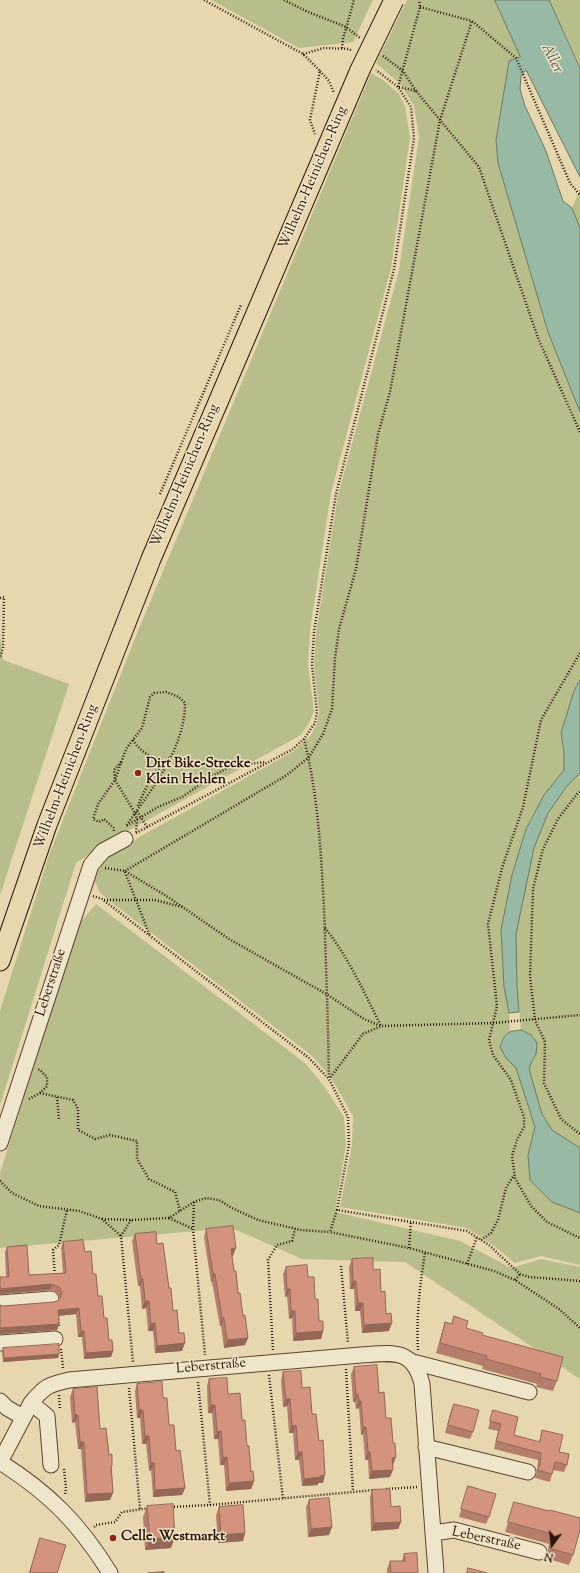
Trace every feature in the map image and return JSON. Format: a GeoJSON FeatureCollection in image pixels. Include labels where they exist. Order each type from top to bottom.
{"type":"FeatureCollection","features":[{"type":"Feature","properties":{"kind":"main road","name":"Wilhelm-Heinichen-Ring"},"geometry":{"type":"LineString","coordinates":[[0,961],[47,825],[151,559],[360,70],[394,0]]}},
{"type":"Feature","properties":{"kind":"street","name":"Leberstraße"},"geometry":{"type":"LineString","coordinates":[[0,1144],[91,865],[102,851],[125,836]]}},
{"type":"Feature","properties":{"kind":"street"},"geometry":{"type":"LineString","coordinates":[[0,1303],[54,1305]]}},
{"type":"Feature","properties":{"kind":"street"},"geometry":{"type":"LineString","coordinates":[[0,1343],[58,1339]]}},
{"type":"Feature","properties":{"kind":"street","name":"Leberstraße"},"geometry":{"type":"LineString","coordinates":[[0,1462],[31,1403],[51,1384],[64,1381],[131,1374],[388,1353],[402,1355],[416,1363],[529,1392]]}},
{"type":"Feature","properties":{"kind":"street","name":"Leberstraße"},"geometry":{"type":"LineString","coordinates":[[416,1363],[422,1384],[436,1573]]}},
{"type":"Feature","properties":{"kind":"street"},"geometry":{"type":"LineString","coordinates":[[0,1401],[23,1417]]}},
{"type":"Feature","properties":{"kind":"street"},"geometry":{"type":"LineString","coordinates":[[31,1403],[47,1416],[51,1464]]}},
{"type":"Feature","properties":{"kind":"street"},"geometry":{"type":"LineString","coordinates":[[426,1446],[528,1472]]}},
{"type":"Feature","properties":{"kind":"street"},"geometry":{"type":"LineString","coordinates":[[0,1462],[36,1486],[61,1508],[95,1549],[110,1573]]}},
{"type":"Feature","properties":{"kind":"street","name":"Leberstraße"},"geometry":{"type":"LineString","coordinates":[[433,1533],[454,1530],[540,1552]]}},
{"type":"Feature","properties":{"kind":"path"},"geometry":{"type":"LineString","coordinates":[[204,0],[303,54],[330,81],[334,93]]}},
{"type":"Feature","properties":{"kind":"path"},"geometry":{"type":"LineString","coordinates":[[284,0],[306,11],[346,27],[365,42]]}},
{"type":"Feature","properties":{"kind":"path"},"geometry":{"type":"LineString","coordinates":[[342,48],[346,27],[354,0]]}},
{"type":"Feature","properties":{"kind":"path"},"geometry":{"type":"LineString","coordinates":[[398,87],[420,7],[419,0]]}},
{"type":"Feature","properties":{"kind":"path"},"geometry":{"type":"LineString","coordinates":[[420,7],[472,21],[516,58],[570,183],[580,195]]}},
{"type":"Feature","properties":{"kind":"path"},"geometry":{"type":"LineString","coordinates":[[124,871],[287,775],[309,757],[323,734],[332,710],[335,658],[339,629],[356,569],[378,434],[390,392],[440,120],[472,21]]}},
{"type":"Feature","properties":{"kind":"path"},"geometry":{"type":"LineString","coordinates":[[378,51],[403,71],[416,91],[479,167],[538,338],[580,432]]}},
{"type":"Feature","properties":{"kind":"path"},"geometry":{"type":"LineString","coordinates":[[315,134],[310,120],[320,71]]}},
{"type":"Feature","properties":{"kind":"path"},"geometry":{"type":"LineString","coordinates":[[398,87],[416,91]]}},
{"type":"Feature","properties":{"kind":"path"},"geometry":{"type":"LineString","coordinates":[[125,836],[148,827],[293,749],[304,739],[315,723],[317,712],[312,665],[314,632],[336,494],[394,269],[414,138],[411,107],[398,87]]}},
{"type":"Feature","properties":{"kind":"path"},"geometry":{"type":"LineString","coordinates":[[0,598],[4,598],[3,648],[0,658]]}},
{"type":"Feature","properties":{"kind":"path"},"geometry":{"type":"LineString","coordinates":[[580,653],[541,720],[523,807],[502,868],[488,924],[497,1006],[489,1040],[493,1055],[511,1080],[524,1117],[524,1127],[517,1140],[512,1156],[514,1175],[531,1206],[547,1222],[580,1238]]}},
{"type":"Feature","properties":{"kind":"path"},"geometry":{"type":"LineString","coordinates":[[148,827],[141,817],[136,812],[116,780],[114,770],[122,760],[126,749],[142,728],[150,696],[154,693],[166,692],[179,697],[185,703],[185,717],[172,756],[136,812],[126,826],[137,820],[141,817],[158,807],[182,797],[211,777],[232,766],[269,762]]}},
{"type":"Feature","properties":{"kind":"path"},"geometry":{"type":"LineString","coordinates":[[304,739],[309,757],[320,844],[328,995],[329,1079]]}},
{"type":"Feature","properties":{"kind":"path"},"geometry":{"type":"LineString","coordinates":[[133,740],[138,748],[149,756],[164,762]]}},
{"type":"Feature","properties":{"kind":"path"},"geometry":{"type":"LineString","coordinates":[[125,836],[137,820],[136,812],[145,789],[164,762],[172,756]]}},
{"type":"Feature","properties":{"kind":"path"},"geometry":{"type":"LineString","coordinates":[[116,780],[98,804],[93,819],[99,822],[104,819],[125,836]]}},
{"type":"Feature","properties":{"kind":"path"},"geometry":{"type":"LineString","coordinates":[[580,792],[558,819],[544,849],[534,889],[530,976],[535,1020],[545,1042],[544,1083],[561,1119],[580,1134]]}},
{"type":"Feature","properties":{"kind":"path"},"geometry":{"type":"LineString","coordinates":[[124,871],[150,936]]}},
{"type":"Feature","properties":{"kind":"path"},"geometry":{"type":"LineString","coordinates":[[124,871],[184,908],[228,939],[328,995],[364,1019],[381,1026]]}},
{"type":"Feature","properties":{"kind":"path"},"geometry":{"type":"LineString","coordinates":[[82,891],[104,900],[309,1058],[329,1079],[348,1117],[349,1145],[337,1210],[330,1232]]}},
{"type":"Feature","properties":{"kind":"path"},"geometry":{"type":"LineString","coordinates":[[104,900],[155,900],[184,908]]}},
{"type":"Feature","properties":{"kind":"path"},"geometry":{"type":"LineString","coordinates":[[324,928],[339,946],[362,985],[381,1026]]}},
{"type":"Feature","properties":{"kind":"path"},"geometry":{"type":"LineString","coordinates":[[329,1079],[363,1034],[381,1026],[493,1023],[580,1015]]}},
{"type":"Feature","properties":{"kind":"path"},"geometry":{"type":"LineString","coordinates":[[14,1098],[28,1099],[40,1093],[47,1086],[47,1077],[40,1070],[25,1065]]}},
{"type":"Feature","properties":{"kind":"path"},"geometry":{"type":"LineString","coordinates":[[40,1093],[73,1100],[78,1109],[78,1130],[96,1139],[110,1135],[137,1141],[137,1159],[149,1179],[175,1192],[180,1210]]}},
{"type":"Feature","properties":{"kind":"path"},"geometry":{"type":"LineString","coordinates":[[57,1097],[59,1120]]}},
{"type":"Feature","properties":{"kind":"path"},"geometry":{"type":"LineString","coordinates":[[481,1240],[491,1233],[498,1220],[506,1188],[514,1175]]}},
{"type":"Feature","properties":{"kind":"path"},"geometry":{"type":"LineString","coordinates":[[0,1181],[12,1193],[39,1206],[79,1212],[102,1219],[130,1220],[169,1218],[193,1229]]}},
{"type":"Feature","properties":{"kind":"path"},"geometry":{"type":"LineString","coordinates":[[169,1218],[194,1202],[206,1198],[219,1200],[258,1220],[295,1229],[330,1232],[425,1252],[494,1271],[515,1280],[559,1309],[580,1328]]}},
{"type":"Feature","properties":{"kind":"path"},"geometry":{"type":"LineString","coordinates":[[194,1202],[193,1229],[210,1505]]}},
{"type":"Feature","properties":{"kind":"path"},"geometry":{"type":"LineString","coordinates":[[55,1281],[53,1250],[59,1245],[67,1210]]}},
{"type":"Feature","properties":{"kind":"path"},"geometry":{"type":"LineString","coordinates":[[337,1210],[467,1231],[489,1245],[520,1274],[528,1277],[580,1281]]}},
{"type":"Feature","properties":{"kind":"path"},"geometry":{"type":"LineString","coordinates":[[102,1219],[121,1236]]}},
{"type":"Feature","properties":{"kind":"path"},"geometry":{"type":"LineString","coordinates":[[130,1220],[121,1236],[140,1509]]}},
{"type":"Feature","properties":{"kind":"path"},"geometry":{"type":"LineString","coordinates":[[409,1248],[411,1222]]}},
{"type":"Feature","properties":{"kind":"path"},"geometry":{"type":"LineString","coordinates":[[282,1499],[271,1362],[268,1260],[277,1245],[292,1241],[295,1229]]}},
{"type":"Feature","properties":{"kind":"path"},"geometry":{"type":"LineString","coordinates":[[467,1264],[477,1237]]}},
{"type":"Feature","properties":{"kind":"path"},"geometry":{"type":"LineString","coordinates":[[416,1363],[418,1295],[425,1252]]}},
{"type":"Feature","properties":{"kind":"path"},"geometry":{"type":"LineString","coordinates":[[341,1266],[353,1491]]}},
{"type":"Feature","properties":{"kind":"path"},"geometry":{"type":"LineString","coordinates":[[515,1280],[520,1274]]}},
{"type":"Feature","properties":{"kind":"path"},"geometry":{"type":"LineString","coordinates":[[54,1305],[64,1381]]}},
{"type":"Feature","properties":{"kind":"path"},"geometry":{"type":"LineString","coordinates":[[384,1489],[429,1486]]}},
{"type":"Feature","properties":{"kind":"path"},"geometry":{"type":"LineString","coordinates":[[163,1507],[210,1505],[376,1490]]}},
{"type":"Feature","properties":{"kind":"path"},"geometry":{"type":"LineString","coordinates":[[93,1527],[96,1525],[116,1522],[122,1512],[155,1508]]}},
{"type":"Feature","properties":{"kind":"shaded area"},"geometry":{"type":"Polygon","coordinates":[[[211,0],[373,0],[353,42],[299,48],[211,0]]]}},
{"type":"Feature","properties":{"kind":"shaded area"},"geometry":{"type":"Polygon","coordinates":[[[407,0],[495,0],[520,57],[509,62],[496,140],[498,163],[548,332],[580,412],[580,680],[574,691],[561,733],[564,753],[564,770],[544,795],[526,829],[512,875],[501,930],[504,987],[509,1013],[510,1031],[504,1036],[506,1058],[516,1068],[535,1127],[528,1155],[552,1202],[580,1213],[580,1265],[541,1256],[515,1263],[490,1243],[467,1228],[340,1207],[352,1145],[353,1116],[330,1076],[311,1055],[107,899],[99,891],[94,879],[104,860],[143,835],[294,751],[311,735],[317,723],[319,712],[314,665],[316,633],[338,495],[399,270],[419,137],[414,106],[401,85],[376,63],[407,0]]]}},
{"type":"Feature","properties":{"kind":"shaded area"},"geometry":{"type":"Polygon","coordinates":[[[549,0],[580,0],[580,66],[549,0]]]}},
{"type":"Feature","properties":{"kind":"shaded area"},"geometry":{"type":"Polygon","coordinates":[[[371,73],[382,79],[399,94],[405,106],[410,138],[391,268],[331,493],[310,630],[308,664],[314,711],[310,721],[301,735],[106,843],[76,863],[0,1105],[0,1011],[49,855],[138,631],[371,73]]]}},
{"type":"Feature","properties":{"kind":"shaded area"},"geometry":{"type":"Polygon","coordinates":[[[580,190],[580,228],[572,208],[580,190]]]}},
{"type":"Feature","properties":{"kind":"shaded area"},"geometry":{"type":"Polygon","coordinates":[[[0,633],[3,660],[69,684],[0,895],[0,633]]]}},
{"type":"Feature","properties":{"kind":"shaded area"},"geometry":{"type":"Polygon","coordinates":[[[580,773],[580,1148],[552,1130],[542,1114],[529,1069],[536,1054],[531,1035],[521,1030],[517,987],[516,934],[534,848],[548,813],[567,786],[580,773]]]}},
{"type":"Feature","properties":{"kind":"shaded area"},"geometry":{"type":"Polygon","coordinates":[[[96,904],[305,1063],[324,1086],[344,1117],[346,1145],[335,1212],[460,1241],[511,1268],[541,1259],[580,1267],[580,1379],[405,1262],[302,1259],[232,1228],[0,1248],[0,1173],[79,924],[96,904]]]}},
{"type":"Feature","properties":{"kind":"water","name":"Aller"},"geometry":{"type":"Polygon","coordinates":[[[495,0],[549,0],[580,68],[580,177],[526,70],[521,76],[520,89],[525,106],[546,151],[563,201],[572,208],[580,228],[580,412],[548,332],[498,163],[496,140],[509,61],[520,57],[495,0]]]}},
{"type":"Feature","properties":{"kind":"water"},"geometry":{"type":"Polygon","coordinates":[[[580,680],[580,773],[567,786],[548,813],[534,848],[516,934],[519,1012],[509,1013],[504,987],[501,930],[512,875],[526,829],[544,795],[564,770],[564,753],[561,733],[574,691],[580,680]]]}},
{"type":"Feature","properties":{"kind":"water"},"geometry":{"type":"Polygon","coordinates":[[[521,1030],[531,1035],[537,1043],[536,1054],[529,1069],[542,1114],[552,1130],[580,1148],[580,1213],[552,1202],[530,1180],[528,1155],[535,1127],[516,1068],[506,1058],[500,1047],[507,1034],[513,1031],[521,1030]]]}},
{"type":"Feature","properties":{"kind":"building"},"geometry":{"type":"Polygon","coordinates":[[[233,1226],[236,1248],[231,1249],[234,1271],[236,1271],[238,1293],[240,1293],[243,1316],[245,1315],[248,1338],[227,1340],[215,1274],[213,1274],[206,1229],[233,1226]]]}},
{"type":"Feature","properties":{"kind":"building"},"geometry":{"type":"Polygon","coordinates":[[[156,1232],[157,1244],[163,1243],[169,1288],[171,1288],[173,1311],[177,1310],[179,1333],[184,1333],[185,1343],[157,1346],[155,1323],[151,1324],[149,1301],[145,1301],[143,1279],[141,1279],[135,1234],[156,1232]]]}},
{"type":"Feature","properties":{"kind":"building"},"geometry":{"type":"Polygon","coordinates":[[[83,1240],[85,1252],[91,1251],[93,1274],[96,1274],[98,1296],[102,1296],[104,1318],[107,1318],[109,1340],[112,1340],[113,1351],[86,1353],[84,1331],[81,1331],[79,1308],[58,1310],[59,1324],[0,1328],[0,1305],[54,1302],[59,1300],[62,1293],[60,1288],[52,1284],[0,1289],[0,1277],[9,1277],[7,1247],[27,1245],[29,1275],[66,1273],[63,1242],[83,1240]]]}},
{"type":"Feature","properties":{"kind":"building"},"geometry":{"type":"Polygon","coordinates":[[[373,1258],[373,1270],[380,1269],[381,1292],[385,1291],[386,1314],[391,1313],[392,1323],[364,1325],[363,1303],[358,1303],[356,1281],[353,1281],[352,1259],[373,1258]]]}},
{"type":"Feature","properties":{"kind":"building"},"geometry":{"type":"Polygon","coordinates":[[[307,1265],[308,1277],[314,1277],[315,1299],[318,1299],[319,1321],[323,1321],[323,1331],[296,1333],[295,1311],[291,1311],[290,1289],[287,1289],[286,1267],[307,1265]]]}},
{"type":"Feature","properties":{"kind":"building"},"geometry":{"type":"Polygon","coordinates":[[[454,1316],[468,1321],[466,1328],[483,1333],[482,1335],[563,1357],[557,1381],[540,1377],[541,1374],[486,1359],[487,1356],[440,1343],[445,1322],[452,1324],[454,1316]]]}},
{"type":"Feature","properties":{"kind":"building"},"geometry":{"type":"Polygon","coordinates":[[[59,1344],[59,1354],[4,1358],[3,1348],[59,1344]]]}},
{"type":"Feature","properties":{"kind":"building"},"geometry":{"type":"Polygon","coordinates":[[[377,1365],[379,1393],[384,1392],[386,1418],[391,1418],[393,1443],[395,1443],[396,1457],[392,1458],[393,1470],[372,1471],[370,1452],[368,1452],[366,1427],[363,1427],[361,1401],[359,1401],[358,1394],[356,1395],[354,1367],[377,1365]]]}},
{"type":"Feature","properties":{"kind":"building"},"geometry":{"type":"Polygon","coordinates":[[[301,1371],[302,1388],[310,1387],[312,1414],[316,1414],[319,1441],[323,1440],[325,1475],[304,1479],[302,1452],[298,1452],[296,1425],[292,1426],[290,1399],[286,1399],[283,1372],[301,1371]]]}},
{"type":"Feature","properties":{"kind":"building"},"geometry":{"type":"Polygon","coordinates":[[[227,1378],[228,1394],[240,1393],[242,1420],[245,1420],[247,1446],[249,1446],[251,1472],[253,1471],[254,1481],[229,1483],[227,1457],[223,1458],[221,1431],[217,1432],[215,1405],[211,1405],[209,1379],[227,1378]]]}},
{"type":"Feature","properties":{"kind":"building"},"geometry":{"type":"Polygon","coordinates":[[[162,1382],[163,1398],[167,1398],[169,1425],[174,1425],[176,1451],[180,1450],[185,1488],[155,1490],[154,1463],[151,1463],[149,1436],[145,1436],[143,1410],[139,1410],[137,1384],[162,1382]]]}},
{"type":"Feature","properties":{"kind":"building"},"geometry":{"type":"Polygon","coordinates":[[[97,1387],[100,1429],[106,1428],[109,1455],[112,1454],[111,1466],[113,1493],[87,1494],[84,1442],[80,1442],[78,1415],[75,1415],[73,1389],[97,1387]]]}},
{"type":"Feature","properties":{"kind":"building"},"geometry":{"type":"Polygon","coordinates":[[[454,1404],[479,1410],[473,1432],[448,1425],[454,1404]]]}},
{"type":"Feature","properties":{"kind":"building"},"geometry":{"type":"Polygon","coordinates":[[[493,1410],[518,1417],[514,1435],[540,1442],[542,1430],[563,1435],[559,1452],[569,1454],[567,1465],[555,1462],[552,1474],[537,1470],[540,1466],[541,1453],[496,1441],[501,1424],[490,1421],[493,1410]]]}},
{"type":"Feature","properties":{"kind":"building"},"geometry":{"type":"Polygon","coordinates":[[[468,1486],[496,1494],[489,1517],[461,1509],[468,1486]]]}},
{"type":"Feature","properties":{"kind":"building"},"geometry":{"type":"Polygon","coordinates":[[[390,1489],[391,1507],[400,1506],[401,1522],[374,1523],[372,1490],[390,1489]]]}},
{"type":"Feature","properties":{"kind":"building"},"geometry":{"type":"Polygon","coordinates":[[[329,1498],[332,1527],[311,1529],[309,1500],[329,1498]]]}},
{"type":"Feature","properties":{"kind":"building"},"geometry":{"type":"Polygon","coordinates":[[[514,1502],[580,1518],[580,1530],[573,1555],[549,1548],[553,1534],[508,1522],[514,1502]]]}},
{"type":"Feature","properties":{"kind":"building"},"geometry":{"type":"Polygon","coordinates":[[[173,1504],[175,1537],[150,1539],[147,1506],[173,1504]]]}},
{"type":"Feature","properties":{"kind":"building"},"geometry":{"type":"Polygon","coordinates":[[[243,1505],[245,1533],[221,1535],[219,1507],[243,1505]]]}},
{"type":"Feature","properties":{"kind":"building"},"geometry":{"type":"Polygon","coordinates":[[[40,1538],[66,1545],[57,1573],[30,1573],[40,1538]]]}},
{"type":"Feature","properties":{"kind":"building"},"geometry":{"type":"Polygon","coordinates":[[[417,1553],[418,1573],[391,1573],[390,1561],[405,1561],[404,1554],[417,1553]]]}},
{"type":"Feature","properties":{"kind":"building"},"geometry":{"type":"Polygon","coordinates":[[[468,1568],[487,1573],[467,1573],[468,1568]]]}},
{"type":"Feature","properties":{"kind":"place","name":"Dirt Bike-Strecke Klein Hehlen"},"geometry":{"type":"Point","coordinates":[138,773]}},
{"type":"Feature","properties":{"kind":"place","name":"Celle, Westmarkt"},"geometry":{"type":"Point","coordinates":[113,1538]}}]}
